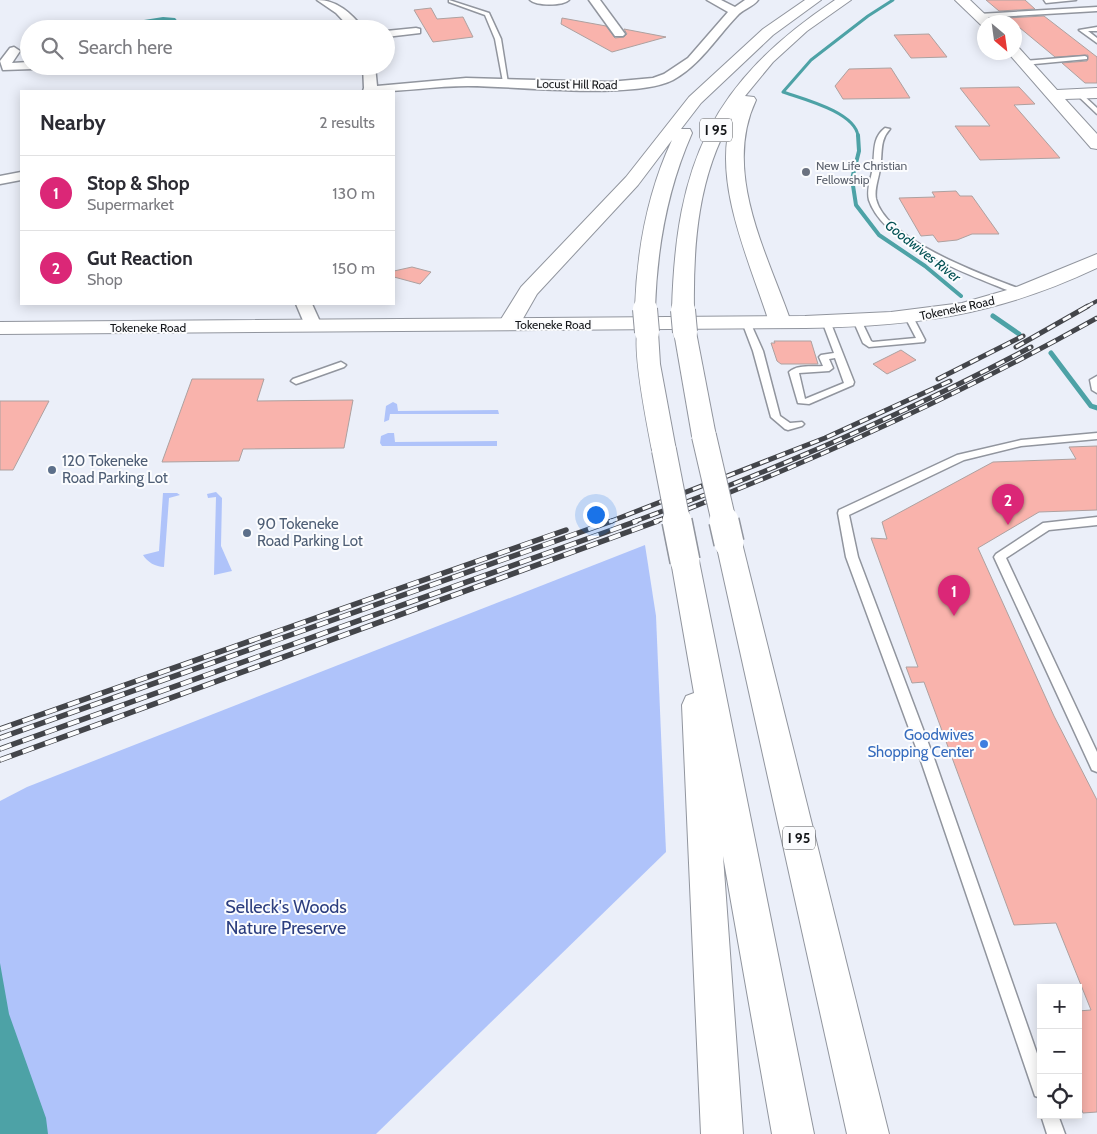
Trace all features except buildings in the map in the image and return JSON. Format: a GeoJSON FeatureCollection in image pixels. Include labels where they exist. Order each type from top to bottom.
{"type":"FeatureCollection","features":[{"type":"Feature","properties":{"kind":"main road","name":"I 95"},"geometry":{"type":"LineString","coordinates":[[793,1134],[664,450],[649,364],[646,321],[651,234],[668,167],[694,114],[716,83],[741,56],[783,21],[814,0]]}},
{"type":"Feature","properties":{"kind":"main road","name":"I 95"},"geometry":{"type":"LineString","coordinates":[[844,0],[807,25],[780,47],[754,74],[732,103],[705,154],[692,194],[685,240],[684,321],[704,436],[868,1134]]}},
{"type":"Feature","properties":{"kind":"main road"},"geometry":{"type":"LineString","coordinates":[[962,0],[979,15]]}},
{"type":"Feature","properties":{"kind":"main road"},"geometry":{"type":"LineString","coordinates":[[780,47],[740,116],[734,139],[734,157],[736,180],[745,213],[780,322]]}},
{"type":"Feature","properties":{"kind":"main road"},"geometry":{"type":"LineString","coordinates":[[509,324],[528,291],[632,181],[695,100],[741,56]]}},
{"type":"Feature","properties":{"kind":"main road"},"geometry":{"type":"LineString","coordinates":[[1022,60],[1097,144]]}},
{"type":"Feature","properties":{"kind":"main road"},"geometry":{"type":"LineString","coordinates":[[1052,95],[1097,93]]}},
{"type":"Feature","properties":{"kind":"main road","name":"Tokeneke Road"},"geometry":{"type":"LineString","coordinates":[[0,328],[780,322],[909,317],[964,309],[1050,282],[1097,260]]}},
{"type":"Feature","properties":{"kind":"main road"},"geometry":{"type":"LineString","coordinates":[[686,570],[709,894],[722,1134]]}},
{"type":"Feature","properties":{"kind":"street"},"geometry":{"type":"LineString","coordinates":[[322,0],[340,11],[349,20]]}},
{"type":"Feature","properties":{"kind":"street"},"geometry":{"type":"LineString","coordinates":[[535,0],[564,0]]}},
{"type":"Feature","properties":{"kind":"street"},"geometry":{"type":"LineString","coordinates":[[594,0],[619,34]]}},
{"type":"Feature","properties":{"kind":"street"},"geometry":{"type":"LineString","coordinates":[[712,0],[735,11]]}},
{"type":"Feature","properties":{"kind":"street","name":"Locust Hill Road"},"geometry":{"type":"LineString","coordinates":[[380,90],[454,83],[506,82],[618,86],[655,82],[668,77],[692,61],[735,11],[753,0]]}},
{"type":"Feature","properties":{"kind":"street"},"geometry":{"type":"LineString","coordinates":[[395,33],[416,32]]}},
{"type":"Feature","properties":{"kind":"street"},"geometry":{"type":"LineString","coordinates":[[15,49],[6,61],[7,67],[20,66]]}},
{"type":"Feature","properties":{"kind":"street"},"geometry":{"type":"LineString","coordinates":[[369,75],[370,90]]}},
{"type":"Feature","properties":{"kind":"street"},"geometry":{"type":"LineString","coordinates":[[0,180],[20,176]]}},
{"type":"Feature","properties":{"kind":"street"},"geometry":{"type":"LineString","coordinates":[[304,305],[313,326]]}},
{"type":"Feature","properties":{"kind":"lane"},"geometry":{"type":"LineString","coordinates":[[1045,1],[1073,0]]}},
{"type":"Feature","properties":{"kind":"lane"},"geometry":{"type":"LineString","coordinates":[[451,1],[487,14],[498,39],[506,82]]}},
{"type":"Feature","properties":{"kind":"lane"},"geometry":{"type":"LineString","coordinates":[[1045,1],[1056,11]]}},
{"type":"Feature","properties":{"kind":"lane"},"geometry":{"type":"LineString","coordinates":[[1020,15],[1097,9]]}},
{"type":"Feature","properties":{"kind":"lane"},"geometry":{"type":"LineString","coordinates":[[1097,29],[1082,30],[1097,41]]}},
{"type":"Feature","properties":{"kind":"lane"},"geometry":{"type":"LineString","coordinates":[[1022,57],[1085,58]]}},
{"type":"Feature","properties":{"kind":"lane"},"geometry":{"type":"LineString","coordinates":[[1079,94],[1097,112]]}},
{"type":"Feature","properties":{"kind":"lane"},"geometry":{"type":"LineString","coordinates":[[887,129],[882,132],[878,143],[872,199],[877,208],[891,225],[912,243],[959,267],[1020,292]]}},
{"type":"Feature","properties":{"kind":"lane"},"geometry":{"type":"LineString","coordinates":[[826,321],[839,355],[848,385],[806,402],[801,401],[794,372],[798,370],[826,369],[828,368],[824,357],[839,355]]}},
{"type":"Feature","properties":{"kind":"lane"},"geometry":{"type":"LineString","coordinates":[[746,322],[758,351],[776,416],[788,426],[799,424]]}},
{"type":"Feature","properties":{"kind":"lane"},"geometry":{"type":"LineString","coordinates":[[296,381],[341,365]]}},
{"type":"Feature","properties":{"kind":"lane"},"geometry":{"type":"LineString","coordinates":[[1097,379],[1094,380],[1097,390]]}},
{"type":"Feature","properties":{"kind":"lane"},"geometry":{"type":"LineString","coordinates":[[1037,1078],[928,761],[852,557],[843,514],[960,457],[1021,442],[1097,436]]}},
{"type":"Feature","properties":{"kind":"lane"},"geometry":{"type":"LineString","coordinates":[[1097,521],[1047,526],[1000,557],[1097,766]]}},
{"type":"Feature","properties":{"kind":"lane"},"geometry":{"type":"LineString","coordinates":[[1050,1119],[1056,1134]]}},
{"type":"Feature","properties":{"kind":"green space"},"geometry":{"type":"Polygon","coordinates":[[[393,402],[397,404],[398,411],[498,410],[499,414],[390,414],[389,420],[384,422],[386,406],[393,402]]]}},
{"type":"Feature","properties":{"kind":"green space"},"geometry":{"type":"Polygon","coordinates":[[[394,433],[395,442],[497,441],[497,446],[382,446],[380,443],[381,436],[394,433]]]}},
{"type":"Feature","properties":{"kind":"green space"},"geometry":{"type":"Polygon","coordinates":[[[216,492],[222,498],[221,546],[232,571],[214,575],[216,497],[208,498],[207,494],[216,492]]]}},
{"type":"Feature","properties":{"kind":"green space"},"geometry":{"type":"Polygon","coordinates":[[[163,493],[177,493],[180,495],[169,498],[164,567],[152,564],[143,555],[159,551],[163,493]]]}},
{"type":"Feature","properties":{"kind":"green space","name":"Selleck's Woods Nature Preserve"},"geometry":{"type":"Polygon","coordinates":[[[645,545],[656,616],[666,852],[376,1134],[0,1134],[0,801],[27,787],[645,545]]]}},
{"type":"Feature","properties":{"kind":"shaded area"},"geometry":{"type":"Polygon","coordinates":[[[163,17],[175,18],[177,20],[144,20],[163,17]]]}},
{"type":"Feature","properties":{"kind":"shaded area"},"geometry":{"type":"Polygon","coordinates":[[[0,963],[9,1014],[46,1118],[48,1134],[0,1134],[0,963]]]}},
{"type":"Feature","properties":{"kind":"waterway","name":"Goodwives River"},"geometry":{"type":"LineString","coordinates":[[858,136],[855,128],[838,113],[783,92],[811,60],[868,16],[893,0]]}},
{"type":"Feature","properties":{"kind":"waterway","name":"Goodwives River"},"geometry":{"type":"LineString","coordinates":[[858,135],[859,151],[852,179],[856,205],[879,235],[925,266],[961,296]]}},
{"type":"Feature","properties":{"kind":"waterway","name":"Goodwives River"},"geometry":{"type":"LineString","coordinates":[[993,316],[1019,334]]}},
{"type":"Feature","properties":{"kind":"waterway","name":"Goodwives River"},"geometry":{"type":"LineString","coordinates":[[1051,353],[1091,406],[1097,408]]}},
{"type":"Feature","properties":{"kind":"railway"},"geometry":{"type":"LineString","coordinates":[[1086,307],[1097,301]]}},
{"type":"Feature","properties":{"kind":"railway"},"geometry":{"type":"LineString","coordinates":[[1016,347],[1088,306]]}},
{"type":"Feature","properties":{"kind":"railway"},"geometry":{"type":"LineString","coordinates":[[654,522],[768,477],[879,428],[989,375],[1097,318]]}},
{"type":"Feature","properties":{"kind":"railway"},"geometry":{"type":"LineString","coordinates":[[938,379],[1023,336]]}},
{"type":"Feature","properties":{"kind":"railway"},"geometry":{"type":"LineString","coordinates":[[633,522],[785,463],[934,396],[1031,347]]}},
{"type":"Feature","properties":{"kind":"railway"},"geometry":{"type":"LineString","coordinates":[[609,522],[825,438],[950,381]]}},
{"type":"Feature","properties":{"kind":"railway"},"geometry":{"type":"LineString","coordinates":[[0,738],[612,521]]}},
{"type":"Feature","properties":{"kind":"railway"},"geometry":{"type":"LineString","coordinates":[[0,749],[637,521]]}},
{"type":"Feature","properties":{"kind":"railway"},"geometry":{"type":"LineString","coordinates":[[0,760],[658,521]]}},
{"type":"Feature","properties":{"kind":"railway"},"geometry":{"type":"LineString","coordinates":[[0,729],[566,530]]}},
{"type":"Feature","properties":{"kind":"place","name":"New Life Christian Fellowship"},"geometry":{"type":"Point","coordinates":[806,172]}},
{"type":"Feature","properties":{"kind":"place","name":"120 Tokeneke Road Parking Lot"},"geometry":{"type":"Point","coordinates":[52,470]}},
{"type":"Feature","properties":{"kind":"place","name":"Gut Reaction"},"geometry":{"type":"Point","coordinates":[1008,525]}},
{"type":"Feature","properties":{"kind":"place","name":"90 Tokeneke Road Parking Lot"},"geometry":{"type":"Point","coordinates":[247,533]}},
{"type":"Feature","properties":{"kind":"place","name":"Stop & Shop"},"geometry":{"type":"Point","coordinates":[954,616]}},
{"type":"Feature","properties":{"kind":"place","name":"Goodwives Shopping Center"},"geometry":{"type":"Point","coordinates":[984,744]}}]}
